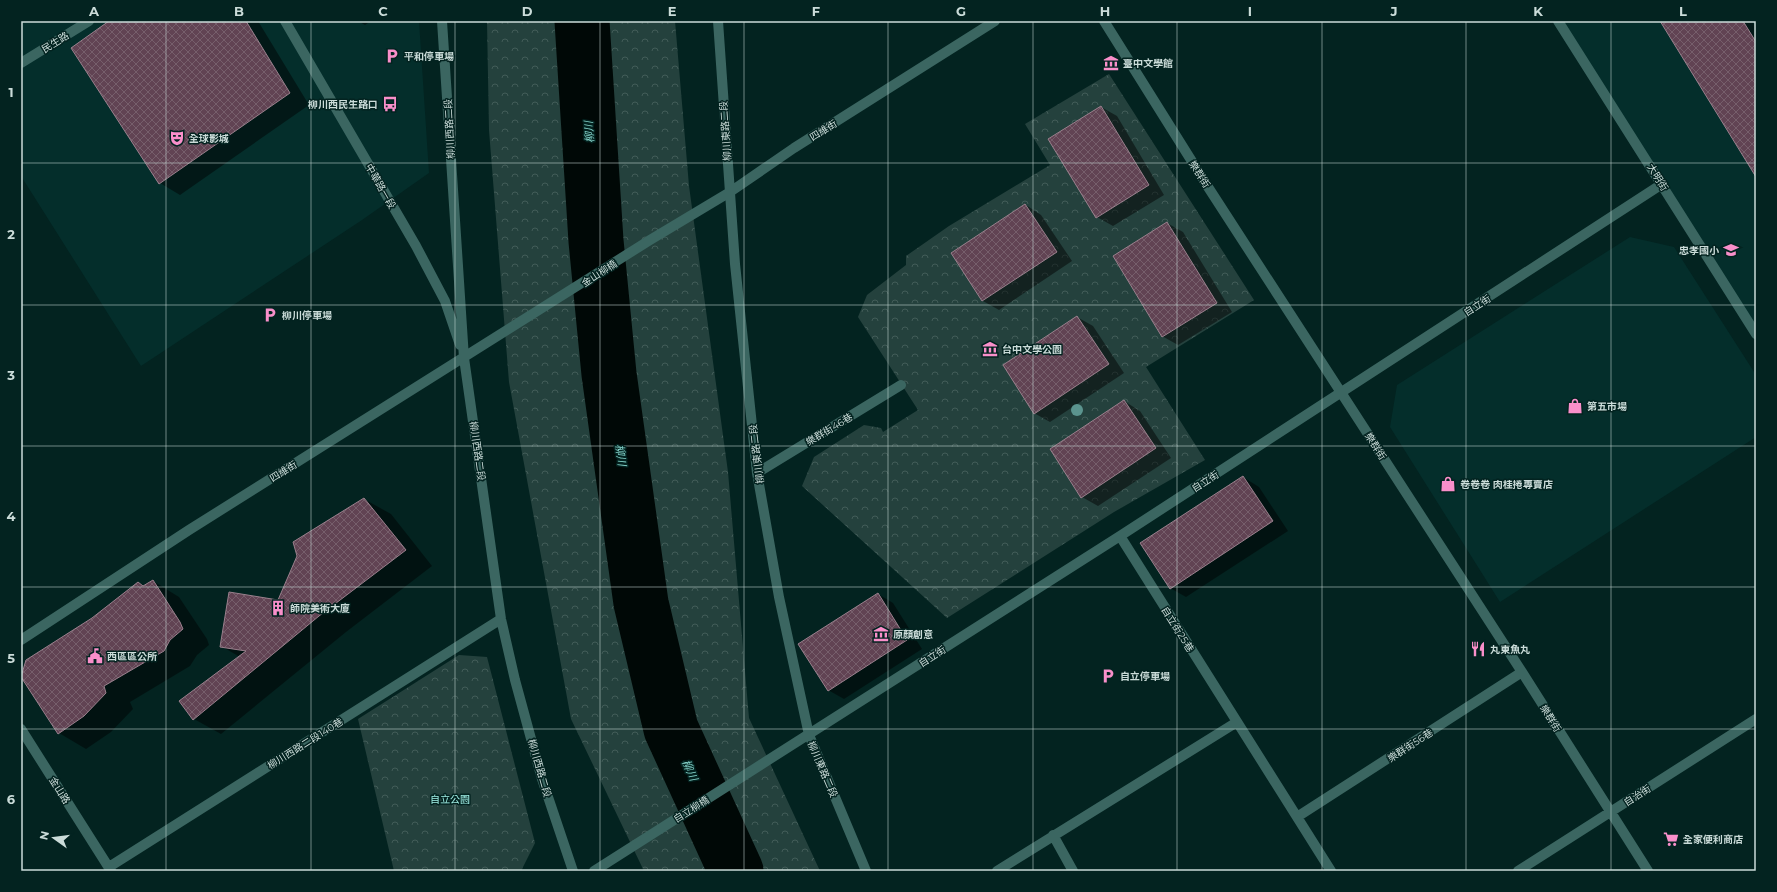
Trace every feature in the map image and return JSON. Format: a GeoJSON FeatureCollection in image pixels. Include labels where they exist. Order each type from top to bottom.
{"type":"FeatureCollection","features":[{"type":"Feature","properties":{"kind":"street","name":"民生路"},"geometry":{"type":"LineString","coordinates":[[21,63],[89,21]]}},
{"type":"Feature","properties":{"kind":"street","name":"中華路一段"},"geometry":{"type":"LineString","coordinates":[[285,21],[416,246],[445,301],[464,358]]}},
{"type":"Feature","properties":{"kind":"street","name":"柳川西路二段"},"geometry":{"type":"LineString","coordinates":[[442,21],[464,358],[501,619],[515,680],[542,779],[573,871]]}},
{"type":"Feature","properties":{"kind":"street","name":"柳川東路二段"},"geometry":{"type":"LineString","coordinates":[[718,21],[735,264],[757,473],[779,597],[809,735],[866,871]]}},
{"type":"Feature","properties":{"kind":"street","name":"四維街"},"geometry":{"type":"LineString","coordinates":[[650,240],[730,192],[794,148],[995,21]]}},
{"type":"Feature","properties":{"kind":"street","name":"樂群街"},"geometry":{"type":"LineString","coordinates":[[1104,21],[1648,871]]}},
{"type":"Feature","properties":{"kind":"street","name":"大明街"},"geometry":{"type":"LineString","coordinates":[[1558,21],[1756,334]]}},
{"type":"Feature","properties":{"kind":"street","name":"自立街"},"geometry":{"type":"LineString","coordinates":[[746,775],[1120,536],[1662,184]]}},
{"type":"Feature","properties":{"kind":"street","name":"金山柳橋"},"geometry":{"type":"LineString","coordinates":[[547,306],[650,240]]}},
{"type":"Feature","properties":{"kind":"street","name":"四維街"},"geometry":{"type":"LineString","coordinates":[[21,640],[189,530],[547,306]]}},
{"type":"Feature","properties":{"kind":"street","name":"樂群街46巷"},"geometry":{"type":"LineString","coordinates":[[757,473],[901,385]]}},
{"type":"Feature","properties":{"kind":"street","name":"自立街25巷"},"geometry":{"type":"LineString","coordinates":[[1120,536],[1331,871]]}},
{"type":"Feature","properties":{"kind":"street","name":"柳川西路二段140巷"},"geometry":{"type":"LineString","coordinates":[[110,869],[501,619]]}},
{"type":"Feature","properties":{"kind":"street","name":"樂群街56巷"},"geometry":{"type":"LineString","coordinates":[[1297,817],[1522,672]]}},
{"type":"Feature","properties":{"kind":"street","name":"自治街"},"geometry":{"type":"LineString","coordinates":[[1518,871],[1756,719]]}},
{"type":"Feature","properties":{"kind":"street"},"geometry":{"type":"LineString","coordinates":[[997,871],[1237,722]]}},
{"type":"Feature","properties":{"kind":"street","name":"金山路"},"geometry":{"type":"LineString","coordinates":[[21,729],[110,869]]}},
{"type":"Feature","properties":{"kind":"street","name":"自立柳橋"},"geometry":{"type":"LineString","coordinates":[[594,871],[746,775]]}},
{"type":"Feature","properties":{"kind":"street"},"geometry":{"type":"LineString","coordinates":[[1053,835],[1073,871]]}},
{"type":"Feature","properties":{"kind":"shaded area"},"geometry":{"type":"Polygon","coordinates":[[[21,21],[419,21],[429,173],[362,220],[141,366],[21,176],[21,21]]]}},
{"type":"Feature","properties":{"kind":"shaded area","name":"忠孝國小"},"geometry":{"type":"Polygon","coordinates":[[[1558,21],[1756,21],[1756,329],[1558,21]]]}},
{"type":"Feature","properties":{"kind":"shaded area","name":"第五市場"},"geometry":{"type":"Polygon","coordinates":[[[1630,237],[1674,247],[1756,375],[1756,437],[1500,602],[1390,427],[1397,385],[1630,237]]]}},
{"type":"Feature","properties":{"kind":"green space"},"geometry":{"type":"Polygon","coordinates":[[[487,21],[675,21],[689,186],[728,472],[749,718],[820,871],[644,871],[571,719],[509,382],[489,130],[487,21]]]}},
{"type":"Feature","properties":{"kind":"green space","name":"台中文學公園"},"geometry":{"type":"Polygon","coordinates":[[[1109,74],[1254,300],[1146,367],[1205,460],[1114,512],[947,618],[802,486],[814,457],[864,425],[881,428],[883,432],[918,410],[858,317],[867,295],[906,265],[906,256],[949,226],[1050,165],[1025,124],[1109,74]]]}},
{"type":"Feature","properties":{"kind":"green space","name":"自立公園"},"geometry":{"type":"Polygon","coordinates":[[[459,655],[487,657],[535,843],[521,871],[394,871],[358,719],[459,655]]]}},
{"type":"Feature","properties":{"kind":"building","name":"全球影城"},"geometry":{"type":"Polygon","coordinates":[[[109,21],[246,21],[290,93],[159,184],[71,48],[109,21]]]}},
{"type":"Feature","properties":{"kind":"building"},"geometry":{"type":"Polygon","coordinates":[[[1660,21],[1743,21],[1756,42],[1756,177],[1660,21]]]}},
{"type":"Feature","properties":{"kind":"building"},"geometry":{"type":"Polygon","coordinates":[[[1101,106],[1149,185],[1096,218],[1048,139],[1101,106]]]}},
{"type":"Feature","properties":{"kind":"building"},"geometry":{"type":"Polygon","coordinates":[[[1025,204],[1057,252],[982,301],[951,253],[1025,204]]]}},
{"type":"Feature","properties":{"kind":"building"},"geometry":{"type":"Polygon","coordinates":[[[1167,222],[1217,303],[1162,337],[1113,256],[1167,222]]]}},
{"type":"Feature","properties":{"kind":"building"},"geometry":{"type":"Polygon","coordinates":[[[1077,316],[1109,364],[1034,414],[1003,365],[1077,316]]]}},
{"type":"Feature","properties":{"kind":"building"},"geometry":{"type":"Polygon","coordinates":[[[1124,400],[1156,448],[1081,498],[1050,449],[1124,400]]]}},
{"type":"Feature","properties":{"kind":"building"},"geometry":{"type":"Polygon","coordinates":[[[1243,476],[1273,521],[1170,589],[1140,543],[1243,476]]]}},
{"type":"Feature","properties":{"kind":"building","name":"師院美術大廈"},"geometry":{"type":"Polygon","coordinates":[[[364,498],[406,550],[319,616],[193,720],[179,701],[246,651],[220,647],[229,592],[278,600],[297,556],[293,542],[364,498]]]}},
{"type":"Feature","properties":{"kind":"building","name":"西區區公所"},"geometry":{"type":"Polygon","coordinates":[[[153,580],[183,629],[170,640],[164,651],[104,686],[106,693],[84,716],[58,734],[21,677],[26,660],[92,618],[138,582],[143,586],[153,580]]]}},
{"type":"Feature","properties":{"kind":"building"},"geometry":{"type":"Polygon","coordinates":[[[878,593],[907,640],[828,691],[798,644],[878,593]]]}},
{"type":"Feature","properties":{"kind":"waterway","name":"柳川"},"geometry":{"type":"LineString","coordinates":[[582,21],[596,241],[609,374],[641,603],[671,729],[736,871]]}},
{"type":"Feature","properties":{"kind":"place","name":"平和停車場"},"geometry":{"type":"Point","coordinates":[392,56]}},
{"type":"Feature","properties":{"kind":"place","name":"臺中文學館"},"geometry":{"type":"Point","coordinates":[1111,63]}},
{"type":"Feature","properties":{"kind":"place","name":"柳川西民生路口"},"geometry":{"type":"Point","coordinates":[390,104]}},
{"type":"Feature","properties":{"kind":"place","name":"全球影城"},"geometry":{"type":"Point","coordinates":[177,138]}},
{"type":"Feature","properties":{"kind":"place","name":"忠孝國小"},"geometry":{"type":"Point","coordinates":[1731,250]}},
{"type":"Feature","properties":{"kind":"place","name":"柳川停車場"},"geometry":{"type":"Point","coordinates":[270,315]}},
{"type":"Feature","properties":{"kind":"place","name":"台中文學公園"},"geometry":{"type":"Point","coordinates":[990,349]}},
{"type":"Feature","properties":{"kind":"place","name":"第五市場"},"geometry":{"type":"Point","coordinates":[1575,406]}},
{"type":"Feature","properties":{"kind":"place","name":"卷卷卷 肉桂捲專賣店"},"geometry":{"type":"Point","coordinates":[1448,484]}},
{"type":"Feature","properties":{"kind":"place","name":"師院美術大廈"},"geometry":{"type":"Point","coordinates":[278,608]}},
{"type":"Feature","properties":{"kind":"place","name":"原顏創意"},"geometry":{"type":"Point","coordinates":[881,634]}},
{"type":"Feature","properties":{"kind":"place","name":"丸東魚丸"},"geometry":{"type":"Point","coordinates":[1478,649]}},
{"type":"Feature","properties":{"kind":"place","name":"西區區公所"},"geometry":{"type":"Point","coordinates":[95,656]}},
{"type":"Feature","properties":{"kind":"place","name":"自立停車場"},"geometry":{"type":"Point","coordinates":[1108,676]}},
{"type":"Feature","properties":{"kind":"place","name":"全家便利商店"},"geometry":{"type":"Point","coordinates":[1671,839]}}]}
